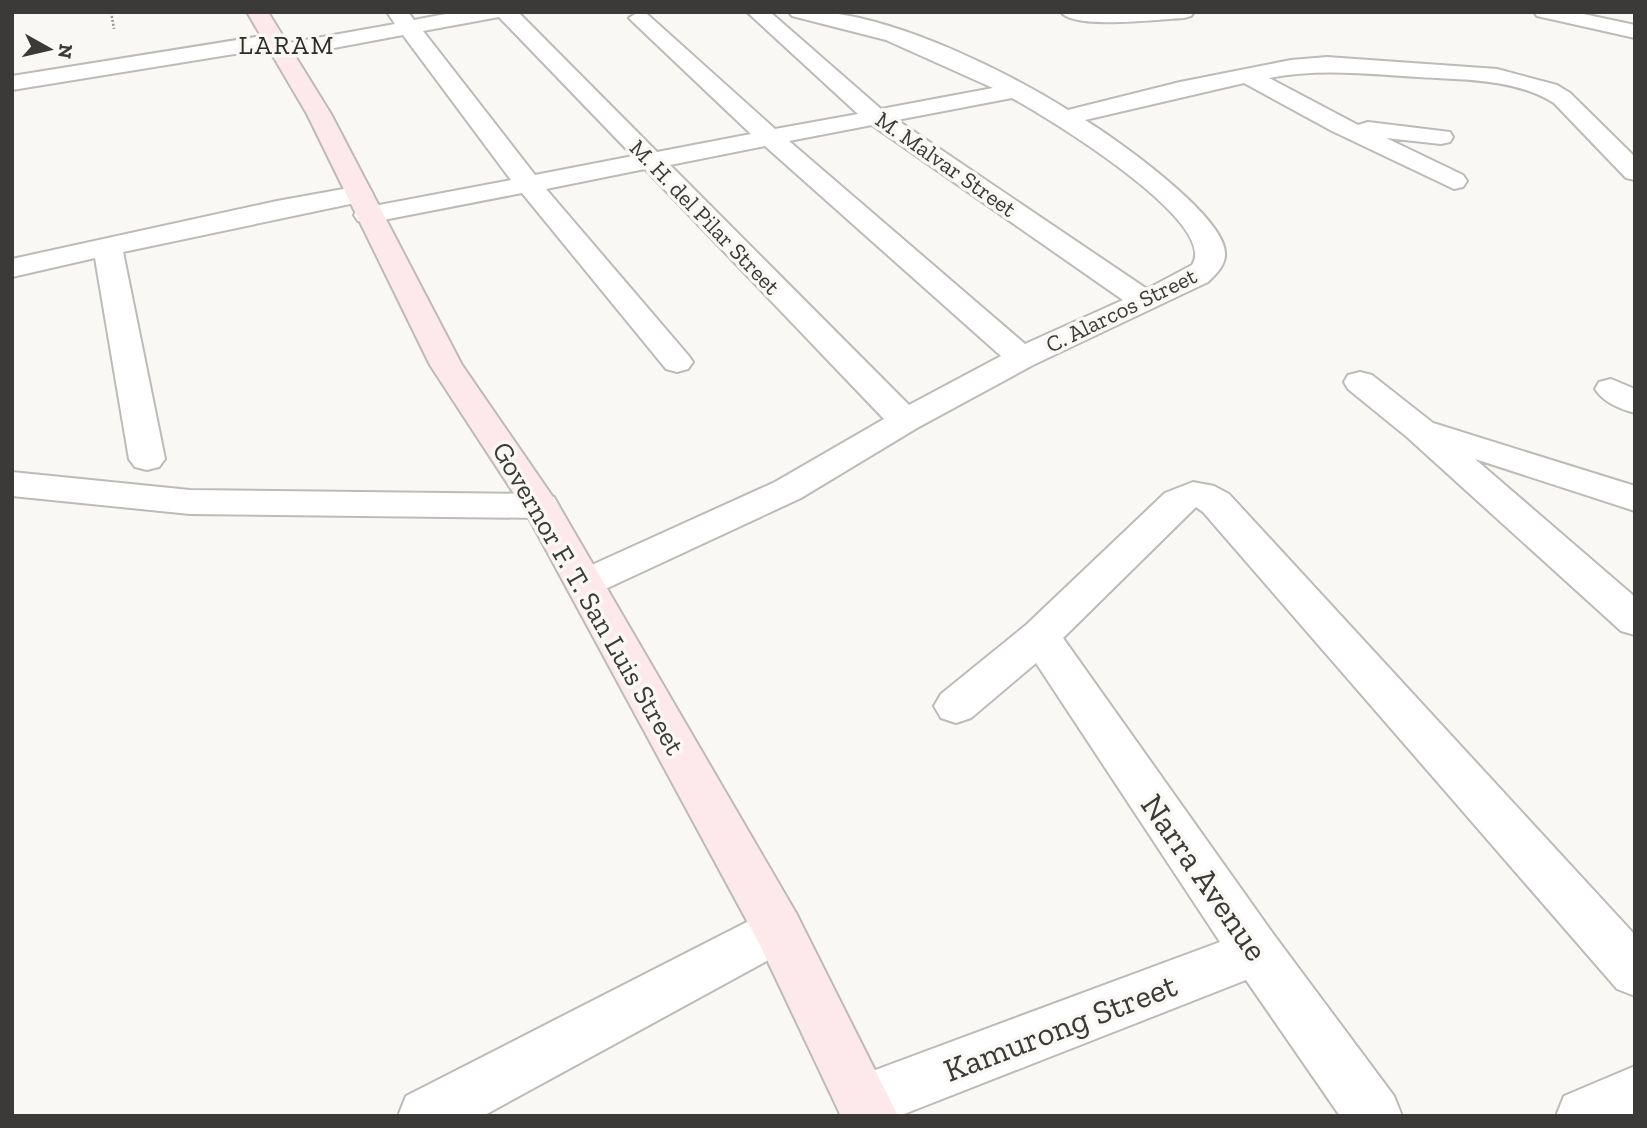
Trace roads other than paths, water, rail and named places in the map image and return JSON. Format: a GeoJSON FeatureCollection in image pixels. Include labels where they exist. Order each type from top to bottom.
{"type":"FeatureCollection","features":[{"type":"Feature","properties":{"kind":"street"},"geometry":{"type":"LineString","coordinates":[[12,83],[270,35],[492,12]]}},
{"type":"Feature","properties":{"kind":"street","name":"M. H. del Pilar Street"},"geometry":{"type":"LineString","coordinates":[[506,12],[905,421]]}},
{"type":"Feature","properties":{"kind":"street","name":"M. Malvar Street"},"geometry":{"type":"LineString","coordinates":[[757,12],[876,117],[1145,301]]}},
{"type":"Feature","properties":{"kind":"street","name":"C. Alarcos Street"},"geometry":{"type":"LineString","coordinates":[[586,584],[788,490],[905,421],[1022,358],[1198,276],[1208,265],[1211,254],[1202,230],[1129,161],[1066,118],[885,32],[799,12]]}},
{"type":"Feature","properties":{"kind":"street"},"geometry":{"type":"LineString","coordinates":[[1072,13],[1081,16],[1184,12]]}},
{"type":"Feature","properties":{"kind":"street"},"geometry":{"type":"LineString","coordinates":[[1544,12],[1633,32]]}},
{"type":"Feature","properties":{"kind":"street"},"geometry":{"type":"LineString","coordinates":[[640,19],[768,136],[1022,358]]}},
{"type":"Feature","properties":{"kind":"street"},"geometry":{"type":"LineString","coordinates":[[403,20],[527,183],[677,362]]}},
{"type":"Feature","properties":{"kind":"street","name":"Governor F. T. San Luis Street"},"geometry":{"type":"LineString","coordinates":[[270,35],[319,114],[446,365],[541,506],[778,929],[867,1109]]}},
{"type":"Feature","properties":{"kind":"street"},"geometry":{"type":"LineString","coordinates":[[1066,118],[1180,89],[1291,67],[1327,64],[1452,72],[1515,79],[1549,90],[1562,98],[1635,172]]}},
{"type":"Feature","properties":{"kind":"street"},"geometry":{"type":"LineString","coordinates":[[1249,77],[1454,181]]}},
{"type":"Feature","properties":{"kind":"street"},"geometry":{"type":"LineString","coordinates":[[12,268],[277,208],[364,204],[527,183],[1013,91]]}},
{"type":"Feature","properties":{"kind":"street"},"geometry":{"type":"LineString","coordinates":[[1341,126],[1441,137]]}},
{"type":"Feature","properties":{"kind":"street"},"geometry":{"type":"LineString","coordinates":[[108,248],[147,459]]}},
{"type":"Feature","properties":{"kind":"street"},"geometry":{"type":"LineString","coordinates":[[1360,382],[1419,429],[1635,620]]}},
{"type":"Feature","properties":{"kind":"street"},"geometry":{"type":"LineString","coordinates":[[1419,429],[1635,499]]}},
{"type":"Feature","properties":{"kind":"street"},"geometry":{"type":"LineString","coordinates":[[12,484],[190,502],[541,506]]}},
{"type":"Feature","properties":{"kind":"street"},"geometry":{"type":"LineString","coordinates":[[956,706],[1040,636],[1178,502],[1189,494],[1205,495],[1225,514],[1635,972]]}},
{"type":"Feature","properties":{"kind":"street","name":"Narra Avenue"},"geometry":{"type":"LineString","coordinates":[[1040,636],[1256,953],[1374,1116]]}},
{"type":"Feature","properties":{"kind":"street"},"geometry":{"type":"LineString","coordinates":[[426,1116],[778,929]]}},
{"type":"Feature","properties":{"kind":"street","name":"Kamurong Street"},"geometry":{"type":"LineString","coordinates":[[867,1109],[1256,953]]}},
{"type":"Feature","properties":{"kind":"street"},"geometry":{"type":"LineString","coordinates":[[1584,1116],[1635,1094]]}},
{"type":"Feature","properties":{"kind":"district","name":"LARAM"},"geometry":{"type":"Point","coordinates":[287,45]}}]}
